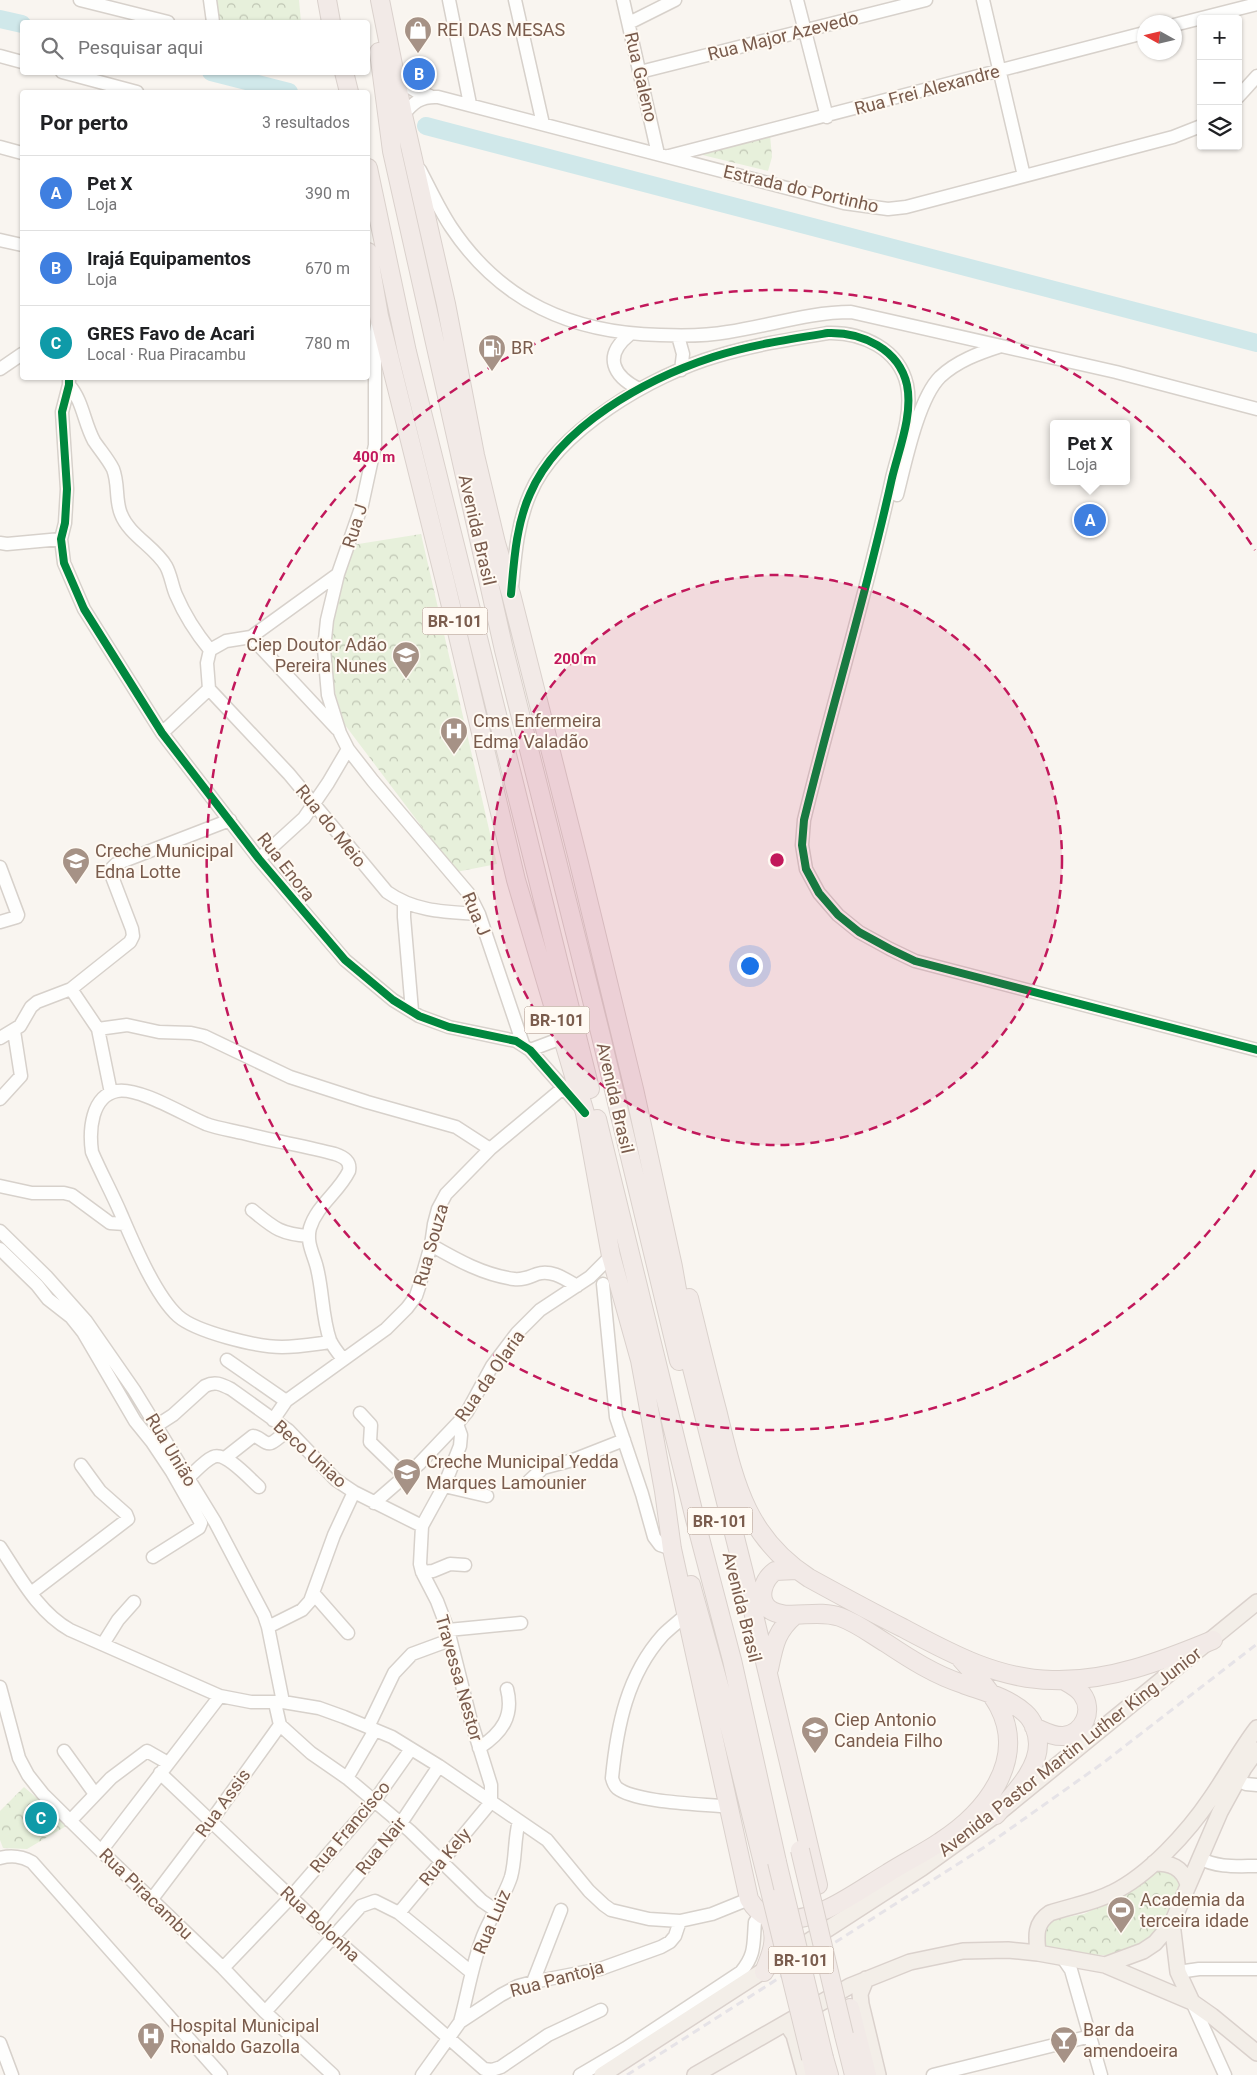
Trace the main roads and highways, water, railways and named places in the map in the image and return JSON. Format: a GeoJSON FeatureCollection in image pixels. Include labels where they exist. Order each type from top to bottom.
{"type":"FeatureCollection","features":[{"type":"Feature","properties":{"kind":"highway"},"geometry":{"type":"LineString","coordinates":[[319,0],[323,20]]}},
{"type":"Feature","properties":{"kind":"highway"},"geometry":{"type":"LineString","coordinates":[[327,0],[331,20]]}},
{"type":"Feature","properties":{"kind":"highway","name":"Avenida Brasil"},"geometry":{"type":"LineString","coordinates":[[368,0],[381,64],[392,151],[504,650],[670,1328],[735,1575],[854,2075]]}},
{"type":"Feature","properties":{"kind":"highway","name":"Avenida Brasil"},"geometry":{"type":"LineString","coordinates":[[380,0],[403,115],[446,304],[476,456],[496,543],[511,594],[637,1106],[673,1267],[688,1352],[818,1884],[867,2075]]}},
{"type":"Feature","properties":{"kind":"highway"},"geometry":{"type":"LineString","coordinates":[[335,75],[338,90]]}},
{"type":"Feature","properties":{"kind":"highway"},"geometry":{"type":"LineString","coordinates":[[345,75],[348,90]]}},
{"type":"Feature","properties":{"kind":"highway","name":"Avenida Brasil"},"geometry":{"type":"LineString","coordinates":[[370,177],[407,352],[695,1519],[732,1660],[777,1862],[817,2064]]}},
{"type":"Feature","properties":{"kind":"highway","name":"Avenida Brasil"},"geometry":{"type":"LineString","coordinates":[[370,270],[374,306],[445,581],[516,880],[585,1113],[612,1256],[612,1286],[640,1360],[664,1491],[672,1549],[749,1899],[755,1908],[765,1916]]}},
{"type":"Feature","properties":{"kind":"highway"},"geometry":{"type":"LineString","coordinates":[[484,558],[516,656],[544,766],[564,807]]}},
{"type":"Feature","properties":{"kind":"highway"},"geometry":{"type":"LineString","coordinates":[[642,1128],[644,1155],[671,1303],[670,1328]]}},
{"type":"Feature","properties":{"kind":"highway","name":"Avenida Brasil"},"geometry":{"type":"LineString","coordinates":[[656,1194],[670,1219],[729,1460],[740,1497],[752,1520],[772,1547],[797,1570],[961,1659]]}},
{"type":"Feature","properties":{"kind":"highway"},"geometry":{"type":"LineString","coordinates":[[640,1360],[666,1448],[695,1519]]}},
{"type":"Feature","properties":{"kind":"highway","name":"Avenida Brasil"},"geometry":{"type":"LineString","coordinates":[[664,1491],[723,1700],[772,1899],[817,2064],[829,2075]]}},
{"type":"Feature","properties":{"kind":"highway"},"geometry":{"type":"LineString","coordinates":[[797,1570],[775,1571],[770,1574],[763,1586],[762,1595],[767,1607],[772,1611],[784,1615],[821,1613],[838,1616],[855,1623],[909,1658],[941,1675],[990,1693],[1021,1710],[1029,1718],[1034,1727],[1038,1743],[1035,1761],[1027,1776],[996,1815]]}},
{"type":"Feature","properties":{"kind":"highway"},"geometry":{"type":"LineString","coordinates":[[768,1675],[778,1634],[784,1624],[795,1615]]}},
{"type":"Feature","properties":{"kind":"highway"},"geometry":{"type":"LineString","coordinates":[[961,1659],[1021,1677],[1063,1680],[1095,1677],[1154,1664],[1212,1640]]}},
{"type":"Feature","properties":{"kind":"highway"},"geometry":{"type":"LineString","coordinates":[[765,1916],[781,1920],[800,1918],[837,1903],[942,1842],[984,1804],[995,1790],[1004,1773],[1008,1745],[1004,1722],[999,1706],[961,1659]]}},
{"type":"Feature","properties":{"kind":"highway"},"geometry":{"type":"LineString","coordinates":[[1034,1727],[1048,1734],[1064,1736],[1078,1730],[1082,1726],[1087,1712],[1083,1695],[1076,1687],[1063,1680]]}},
{"type":"Feature","properties":{"kind":"highway"},"geometry":{"type":"LineString","coordinates":[[764,1972],[774,1943],[773,1928],[765,1916]]}},
{"type":"Feature","properties":{"kind":"main road","name":"Avenida Pastor Martin Luther King Junior"},"geometry":{"type":"LineString","coordinates":[[602,2075],[764,1972],[922,1868],[996,1815],[1257,1602]]}},
{"type":"Feature","properties":{"kind":"main road"},"geometry":{"type":"LineString","coordinates":[[1038,1953],[1037,1928],[1044,1916],[1050,1912],[1097,1900],[1113,1893],[1154,1863],[1185,1832],[1211,1799],[1257,1728]]}},
{"type":"Feature","properties":{"kind":"main road"},"geometry":{"type":"LineString","coordinates":[[1105,1965],[1143,1951],[1155,1943],[1172,1923],[1220,1812],[1237,1780],[1257,1750]]}},
{"type":"Feature","properties":{"kind":"main road"},"geometry":{"type":"LineString","coordinates":[[1154,1863],[1167,1864],[1179,1869],[1188,1884]]}},
{"type":"Feature","properties":{"kind":"main road"},"geometry":{"type":"LineString","coordinates":[[1172,1923],[1178,1972],[1192,2002]]}},
{"type":"Feature","properties":{"kind":"main road"},"geometry":{"type":"LineString","coordinates":[[695,2075],[850,1986],[910,1962],[962,1951],[1008,1950],[1038,1953],[1105,1965],[1192,2002],[1257,2053]]}},
{"type":"Feature","properties":{"kind":"main road"},"geometry":{"type":"LineString","coordinates":[[866,1979],[860,1994],[861,2004],[878,2075]]}},
{"type":"Feature","properties":{"kind":"main road"},"geometry":{"type":"LineString","coordinates":[[786,2023],[794,2035],[805,2075]]}},
{"type":"Feature","properties":{"kind":"waterway"},"geometry":{"type":"LineString","coordinates":[[0,19],[20,24]]}},
{"type":"Feature","properties":{"kind":"waterway"},"geometry":{"type":"LineString","coordinates":[[223,75],[281,90]]}},
{"type":"Feature","properties":{"kind":"waterway"},"geometry":{"type":"LineString","coordinates":[[426,126],[1257,343]]}},
{"type":"Feature","properties":{"kind":"railway"},"geometry":{"type":"LineString","coordinates":[[627,2075],[983,1848],[1103,1763],[1257,1644]]}},
{"type":"Feature","properties":{"kind":"place","name":"REI DAS MESAS"},"geometry":{"type":"Point","coordinates":[418,54]}},
{"type":"Feature","properties":{"kind":"place","name":"Irajá Equipamentos"},"geometry":{"type":"Point","coordinates":[419,74]}},
{"type":"Feature","properties":{"kind":"place","name":"BR"},"geometry":{"type":"Point","coordinates":[492,372]}},
{"type":"Feature","properties":{"kind":"place","name":"Pet X"},"geometry":{"type":"Point","coordinates":[1090,520]}},
{"type":"Feature","properties":{"kind":"place","name":"Ciep Doutor Adão Pereira Nunes"},"geometry":{"type":"Point","coordinates":[406,679]}},
{"type":"Feature","properties":{"kind":"place","name":"Cms Enfermeira Edma Valadão"},"geometry":{"type":"Point","coordinates":[454,755]}},
{"type":"Feature","properties":{"kind":"place","name":"Creche Municipal Edna Lotte"},"geometry":{"type":"Point","coordinates":[76,885]}},
{"type":"Feature","properties":{"kind":"place","name":"Creche Municipal Yedda Marques Lamounier"},"geometry":{"type":"Point","coordinates":[407,1496]}},
{"type":"Feature","properties":{"kind":"place","name":"Ciep Antonio Candeia Filho"},"geometry":{"type":"Point","coordinates":[815,1754]}},
{"type":"Feature","properties":{"kind":"place","name":"GRES Favo de Acari"},"geometry":{"type":"Point","coordinates":[41,1818]}},
{"type":"Feature","properties":{"kind":"place","name":"Academia da terceira idade"},"geometry":{"type":"Point","coordinates":[1121,1934]}},
{"type":"Feature","properties":{"kind":"place","name":"Hospital Municipal Ronaldo Gazolla"},"geometry":{"type":"Point","coordinates":[151,2060]}},
{"type":"Feature","properties":{"kind":"place","name":"Bar da amendoeira"},"geometry":{"type":"Point","coordinates":[1064,2064]}}]}
